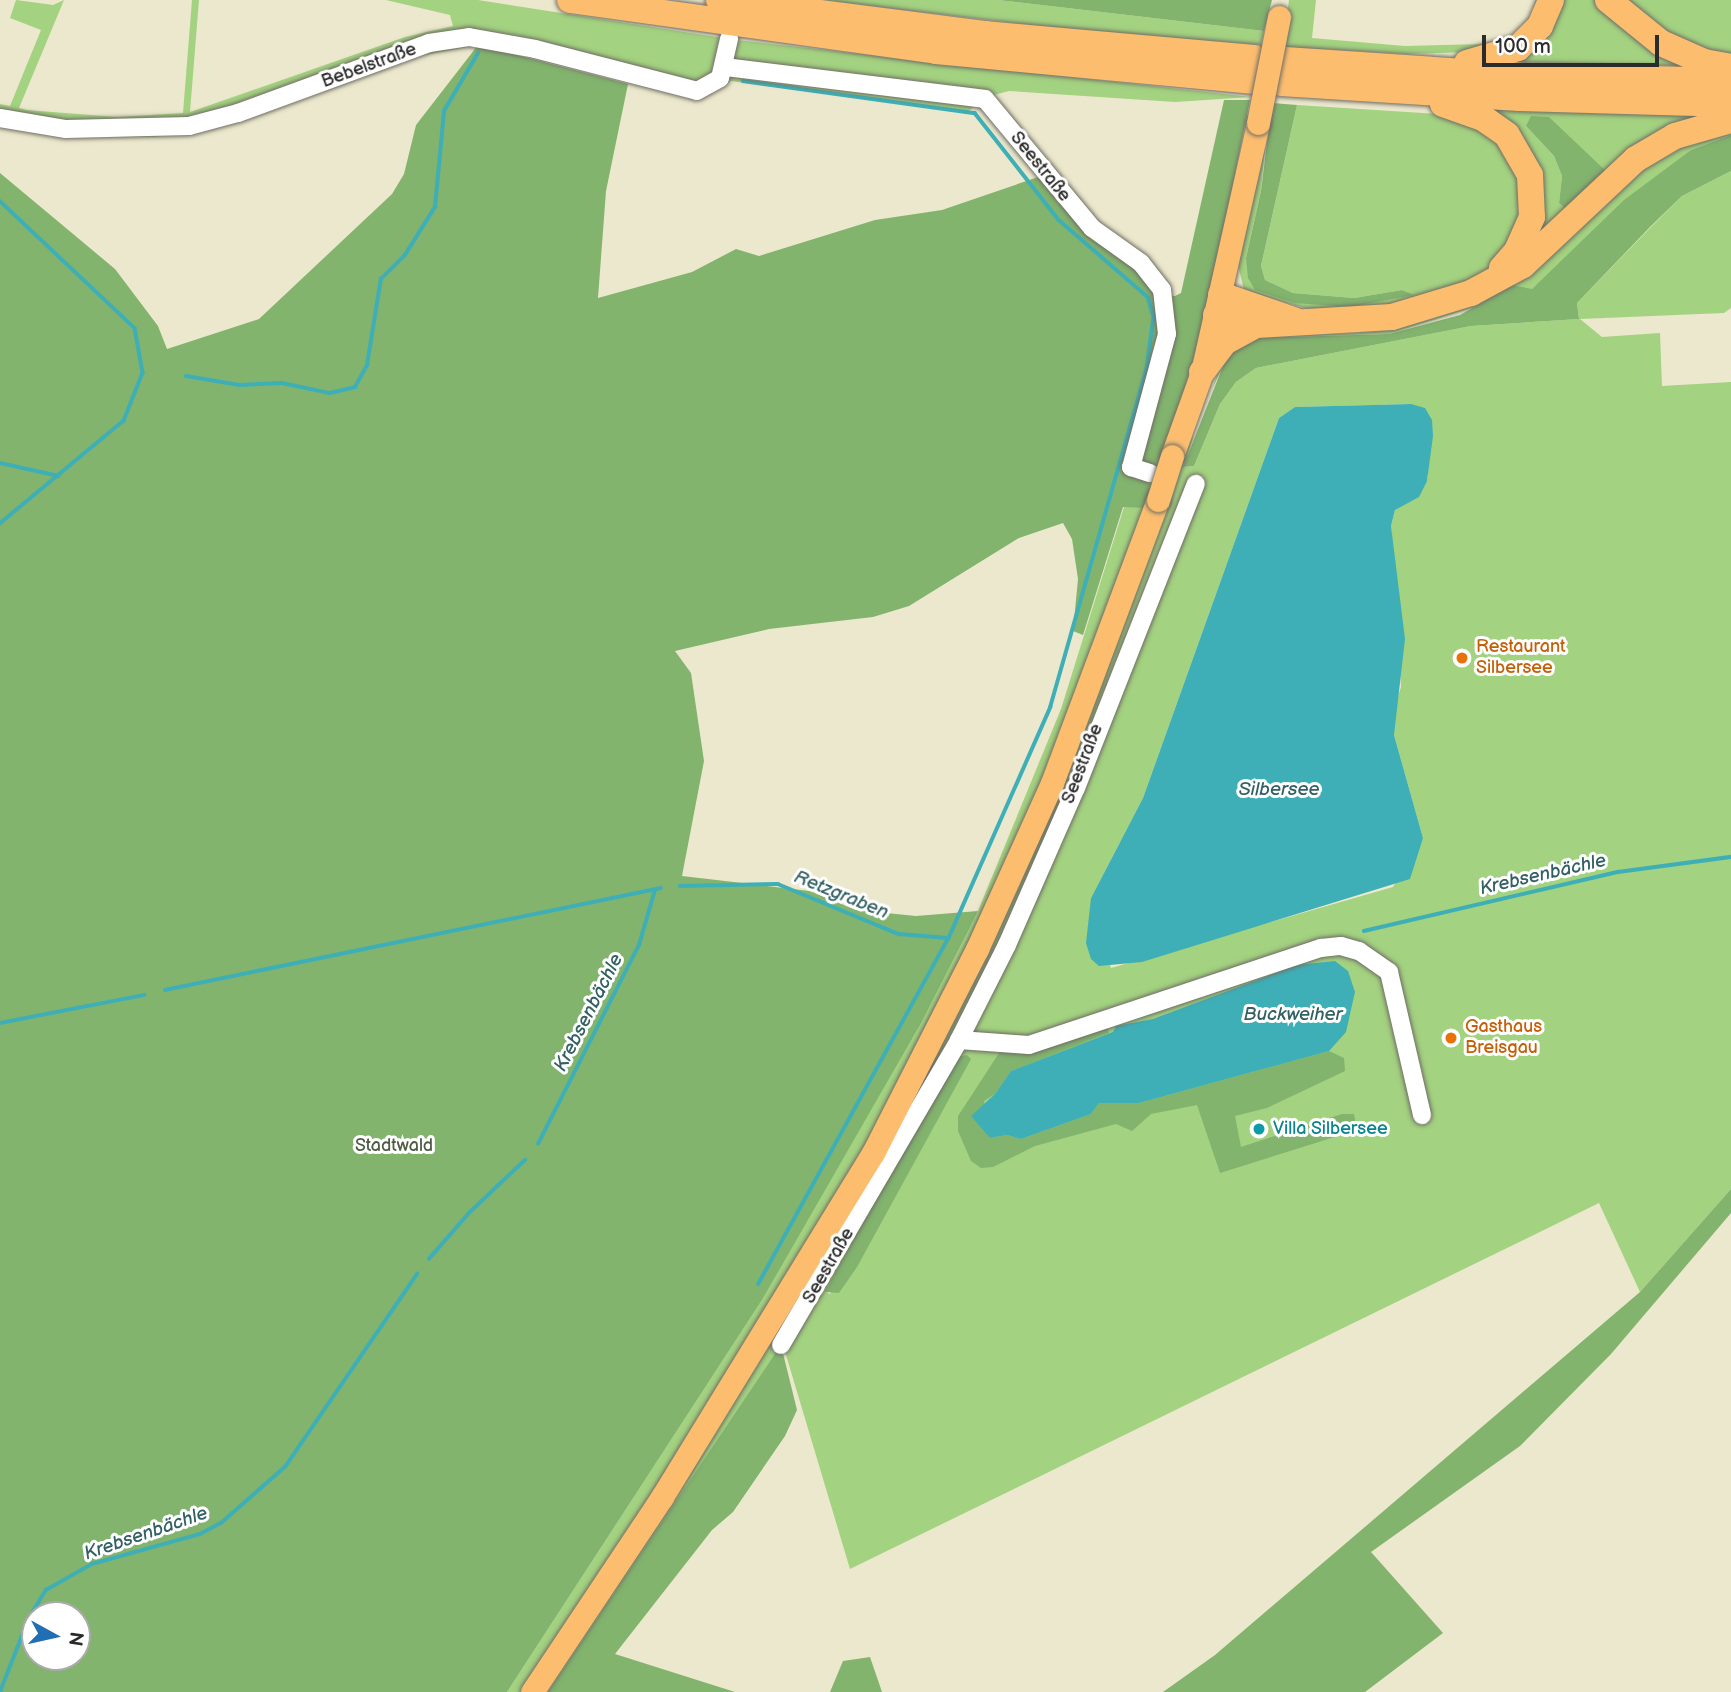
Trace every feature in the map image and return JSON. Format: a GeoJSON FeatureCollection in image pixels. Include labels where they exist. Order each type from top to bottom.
{"type":"FeatureCollection","features":[{"type":"Feature","properties":{"kind":"highway"},"geometry":{"type":"LineString","coordinates":[[569,0],[922,50],[1253,70],[719,0]]}},
{"type":"Feature","properties":{"kind":"highway"},"geometry":{"type":"LineString","coordinates":[[1421,69],[1513,52],[1535,32],[1551,0]]}},
{"type":"Feature","properties":{"kind":"highway"},"geometry":{"type":"LineString","coordinates":[[1608,0],[1661,43],[1704,62],[1731,68]]}},
{"type":"Feature","properties":{"kind":"highway"},"geometry":{"type":"LineString","coordinates":[[1487,284],[1526,235],[1534,203],[1530,175],[1515,145],[1494,125],[1472,113],[1406,93],[1283,72],[1421,69],[1731,81]]}},
{"type":"Feature","properties":{"kind":"highway"},"geometry":{"type":"LineString","coordinates":[[1406,93],[1731,104]]}},
{"type":"Feature","properties":{"kind":"highway"},"geometry":{"type":"LineString","coordinates":[[1202,372],[1225,342],[1256,325],[1295,320],[1392,317],[1440,305],[1487,284],[1523,265],[1636,159],[1675,136],[1731,120]]}},
{"type":"Feature","properties":{"kind":"highway"},"geometry":{"type":"LineString","coordinates":[[1218,305],[1295,320]]}},
{"type":"Feature","properties":{"kind":"highway"},"geometry":{"type":"LineString","coordinates":[[1218,305],[1256,325]]}},
{"type":"Feature","properties":{"kind":"main road"},"geometry":{"type":"LineString","coordinates":[[532,1692],[663,1497],[873,1153],[977,949],[1052,783],[1158,499],[1202,372],[1258,123],[1280,9]]}},
{"type":"Feature","properties":{"kind":"street","name":"Bebelstraße"},"geometry":{"type":"LineString","coordinates":[[0,118],[66,129],[189,126],[229,116],[429,43],[469,37],[535,49],[684,90],[711,87],[725,67]]}},
{"type":"Feature","properties":{"kind":"street"},"geometry":{"type":"LineString","coordinates":[[725,67],[729,39]]}},
{"type":"Feature","properties":{"kind":"street","name":"Seestraße"},"geometry":{"type":"LineString","coordinates":[[725,67],[985,99],[1092,228],[1141,262],[1162,290],[1167,334],[1131,467],[1150,473]]}},
{"type":"Feature","properties":{"kind":"street","name":"Seestraße"},"geometry":{"type":"LineString","coordinates":[[782,1345],[959,1040],[1007,945],[1076,788],[1196,484]]}},
{"type":"Feature","properties":{"kind":"street"},"geometry":{"type":"LineString","coordinates":[[959,1040],[1029,1045],[1321,948],[1341,946],[1359,951],[1389,972],[1422,1115]]}},
{"type":"Feature","properties":{"kind":"green space"},"geometry":{"type":"Polygon","coordinates":[[[16,0],[53,5],[64,0],[19,108],[26,110],[117,117],[183,113],[192,0],[199,0],[190,112],[405,37],[453,26],[450,15],[386,0],[478,0],[736,40],[1251,97],[1175,102],[1009,91],[987,97],[966,113],[731,81],[694,98],[478,45],[416,57],[228,125],[155,137],[59,137],[0,125],[0,104],[10,106],[41,30],[10,18],[16,0]]]}},
{"type":"Feature","properties":{"kind":"green space"},"geometry":{"type":"Polygon","coordinates":[[[821,0],[998,0],[1264,31],[1261,45],[1064,29],[821,0]]]}},
{"type":"Feature","properties":{"kind":"green space"},"geometry":{"type":"Polygon","coordinates":[[[998,0],[1272,0],[1264,31],[998,0]]]}},
{"type":"Feature","properties":{"kind":"green space"},"geometry":{"type":"Polygon","coordinates":[[[1289,0],[1316,0],[1312,38],[1405,46],[1482,44],[1510,37],[1528,25],[1536,0],[1545,0],[1524,38],[1501,51],[1407,54],[1283,47],[1289,0]]]}},
{"type":"Feature","properties":{"kind":"green space"},"geometry":{"type":"Polygon","coordinates":[[[1556,0],[1599,0],[1692,66],[1510,62],[1556,0]]]}},
{"type":"Feature","properties":{"kind":"green space"},"geometry":{"type":"Polygon","coordinates":[[[1618,0],[1731,0],[1731,63],[1696,52],[1618,0]]]}},
{"type":"Feature","properties":{"kind":"green space","name":"Stadtwald"},"geometry":{"type":"Polygon","coordinates":[[[478,45],[628,84],[606,191],[598,298],[692,272],[736,249],[759,256],[875,220],[942,210],[1041,176],[1139,268],[1160,296],[1175,296],[1181,293],[1224,100],[1250,100],[1208,308],[1176,421],[1147,508],[1123,507],[1083,635],[1073,631],[1078,579],[1072,539],[1063,523],[1019,538],[909,606],[873,617],[769,629],[675,651],[691,673],[704,761],[682,876],[810,891],[856,910],[916,916],[978,911],[921,1023],[762,1300],[507,1692],[0,1692],[0,173],[115,269],[158,326],[167,349],[259,319],[392,194],[404,174],[416,125],[478,45]]]}},
{"type":"Feature","properties":{"kind":"green space"},"geometry":{"type":"Polygon","coordinates":[[[1272,103],[1297,105],[1261,266],[1265,280],[1293,293],[1354,298],[1402,290],[1414,295],[1350,307],[1295,303],[1255,290],[1248,278],[1246,258],[1261,191],[1272,103]]]}},
{"type":"Feature","properties":{"kind":"green space"},"geometry":{"type":"Polygon","coordinates":[[[1297,105],[1454,115],[1508,143],[1528,204],[1500,264],[1444,293],[1372,308],[1319,312],[1244,290],[1238,265],[1267,124],[1261,191],[1246,258],[1255,290],[1349,307],[1413,295],[1402,290],[1354,298],[1293,293],[1265,280],[1261,266],[1297,105]]]}},
{"type":"Feature","properties":{"kind":"green space"},"geometry":{"type":"Polygon","coordinates":[[[1487,109],[1710,116],[1609,174],[1526,126],[1554,156],[1562,176],[1559,203],[1570,213],[1529,252],[1538,212],[1487,109]]]}},
{"type":"Feature","properties":{"kind":"green space"},"geometry":{"type":"Polygon","coordinates":[[[1531,116],[1549,117],[1609,174],[1570,213],[1559,203],[1562,176],[1554,156],[1526,126],[1531,116]]]}},
{"type":"Feature","properties":{"kind":"green space"},"geometry":{"type":"Polygon","coordinates":[[[1731,125],[1731,135],[1691,150],[1532,289],[1389,334],[1281,337],[1227,356],[1212,390],[1220,364],[1239,338],[1356,333],[1428,319],[1626,172],[1731,125]]]}},
{"type":"Feature","properties":{"kind":"green space"},"geometry":{"type":"Polygon","coordinates":[[[1731,135],[1731,171],[1682,196],[1651,226],[1577,303],[1579,319],[1471,326],[1256,368],[1236,382],[1220,404],[1194,466],[1183,467],[1227,356],[1255,338],[1389,334],[1460,315],[1512,285],[1532,289],[1624,200],[1691,150],[1731,135]]]}},
{"type":"Feature","properties":{"kind":"green space"},"geometry":{"type":"Polygon","coordinates":[[[1731,171],[1731,308],[1724,313],[1580,319],[1602,337],[1660,333],[1662,386],[1731,382],[1731,1189],[1640,1292],[1599,1203],[850,1569],[783,1345],[548,1692],[507,1692],[762,1300],[978,911],[1061,709],[1124,507],[1180,458],[1194,435],[1184,467],[1194,466],[1220,404],[1236,382],[1256,368],[1471,326],[1579,319],[1577,303],[1682,196],[1731,171]],[[1411,404],[1295,407],[1279,418],[1143,798],[1091,898],[1111,968],[1393,887],[1423,838],[1394,735],[1394,709],[1401,687],[1391,526],[1395,510],[1427,481],[1428,474],[1411,404]],[[952,1058],[826,1292],[830,1294],[952,1058]]]}},
{"type":"Feature","properties":{"kind":"green space"},"geometry":{"type":"Polygon","coordinates":[[[1106,1023],[1109,1033],[1011,1071],[995,1094],[984,1101],[990,1138],[1007,1135],[1021,1139],[1091,1114],[1099,1103],[1139,1103],[1329,1051],[1344,1058],[1345,1071],[1267,1108],[1235,1116],[1241,1147],[1342,1114],[1354,1114],[1357,1130],[1220,1173],[1197,1105],[1151,1114],[1132,1131],[1116,1124],[1035,1146],[993,1167],[981,1168],[971,1161],[958,1131],[958,1116],[1001,1050],[1106,1023]]]}},
{"type":"Feature","properties":{"kind":"green space"},"geometry":{"type":"Polygon","coordinates":[[[967,1055],[971,1059],[857,1267],[839,1293],[825,1292],[952,1058],[967,1055]]]}},
{"type":"Feature","properties":{"kind":"green space"},"geometry":{"type":"Polygon","coordinates":[[[1731,1189],[1731,1213],[1611,1354],[1520,1446],[1371,1552],[1443,1633],[1365,1692],[1163,1692],[1215,1655],[1640,1292],[1731,1189]]]}},
{"type":"Feature","properties":{"kind":"green space"},"geometry":{"type":"Polygon","coordinates":[[[781,1345],[797,1410],[785,1436],[733,1512],[712,1530],[615,1654],[735,1692],[548,1692],[781,1345]]]}},
{"type":"Feature","properties":{"kind":"green space"},"geometry":{"type":"Polygon","coordinates":[[[870,1657],[882,1692],[830,1692],[843,1661],[870,1657]]]}},
{"type":"Feature","properties":{"kind":"water","name":"Silbersee"},"geometry":{"type":"Polygon","coordinates":[[[1411,404],[1425,408],[1432,420],[1433,436],[1427,481],[1419,497],[1395,510],[1391,526],[1405,639],[1394,735],[1423,838],[1410,879],[1142,962],[1099,966],[1091,959],[1086,943],[1091,898],[1143,798],[1279,418],[1295,407],[1411,404]]]}},
{"type":"Feature","properties":{"kind":"water","name":"Buckweiher"},"geometry":{"type":"Polygon","coordinates":[[[1335,961],[1348,971],[1355,992],[1346,1032],[1329,1051],[1139,1103],[1099,1103],[1091,1114],[1021,1139],[1007,1135],[990,1138],[971,1116],[995,1094],[1011,1071],[1113,1032],[1116,1026],[1153,1019],[1297,965],[1335,961]]]}},
{"type":"Feature","properties":{"kind":"waterway"},"geometry":{"type":"LineString","coordinates":[[186,376],[239,385],[282,383],[330,393],[355,387],[367,365],[381,279],[405,255],[435,207],[444,111],[478,53]]}},
{"type":"Feature","properties":{"kind":"waterway"},"geometry":{"type":"LineString","coordinates":[[743,81],[975,113],[1059,220],[1148,297],[1154,317],[1147,369],[1051,707],[949,938],[759,1284]]}},
{"type":"Feature","properties":{"kind":"waterway"},"geometry":{"type":"LineString","coordinates":[[0,201],[135,328],[143,373],[124,421],[0,524]]}},
{"type":"Feature","properties":{"kind":"waterway"},"geometry":{"type":"LineString","coordinates":[[0,463],[59,476]]}},
{"type":"Feature","properties":{"kind":"waterway","name":"Krebsenbächle"},"geometry":{"type":"LineString","coordinates":[[1364,931],[1618,872],[1731,857]]}},
{"type":"Feature","properties":{"kind":"waterway","name":"Retzgraben"},"geometry":{"type":"LineString","coordinates":[[680,886],[778,884],[899,934],[948,938]]}},
{"type":"Feature","properties":{"kind":"waterway"},"geometry":{"type":"LineString","coordinates":[[165,990],[661,888]]}},
{"type":"Feature","properties":{"kind":"waterway","name":"Krebsenbächle"},"geometry":{"type":"LineString","coordinates":[[538,1144],[639,945],[655,890]]}},
{"type":"Feature","properties":{"kind":"waterway"},"geometry":{"type":"LineString","coordinates":[[0,1023],[144,995]]}},
{"type":"Feature","properties":{"kind":"waterway","name":"Krebsenbächle"},"geometry":{"type":"LineString","coordinates":[[429,1259],[469,1213],[525,1160]]}},
{"type":"Feature","properties":{"kind":"waterway","name":"Krebsenbächle"},"geometry":{"type":"LineString","coordinates":[[0,1692],[29,1618],[46,1590],[92,1564],[200,1534],[221,1523],[285,1467],[417,1274]]}},
{"type":"Feature","properties":{"kind":"place","name":"Restaurant Silbersee"},"geometry":{"type":"Point","coordinates":[1462,658]}},
{"type":"Feature","properties":{"kind":"place","name":"Gasthaus Breisgau"},"geometry":{"type":"Point","coordinates":[1451,1038]}},
{"type":"Feature","properties":{"kind":"place","name":"Villa Silbersee"},"geometry":{"type":"Point","coordinates":[1259,1129]}}]}
